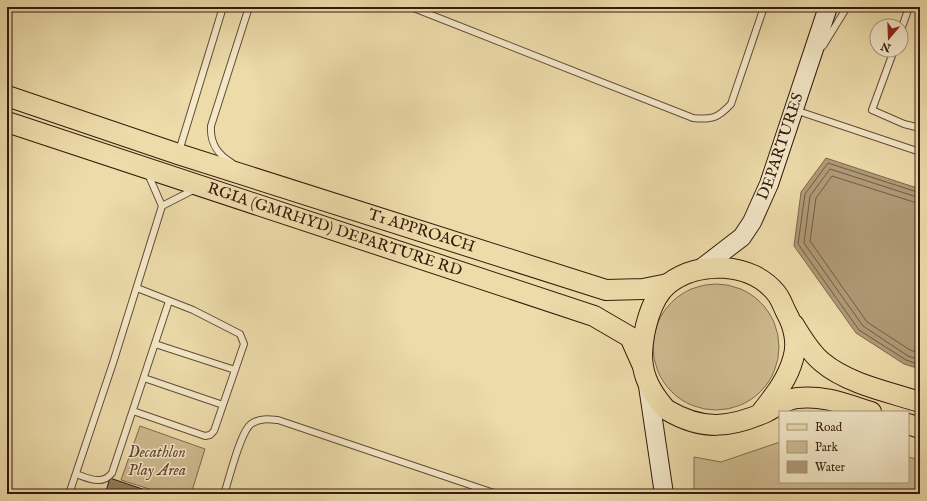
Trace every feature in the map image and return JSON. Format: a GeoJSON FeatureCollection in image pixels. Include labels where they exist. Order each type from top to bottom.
{"type":"FeatureCollection","features":[{"type":"Feature","properties":{"kind":"main road","name":"T1 APPROACH"},"geometry":{"type":"LineString","coordinates":[[7,96],[178,154],[606,290],[643,289],[668,284],[703,267]]}},
{"type":"Feature","properties":{"kind":"main road","name":"RGIA (GMRHYD) DEPARTURE RD"},"geometry":{"type":"LineString","coordinates":[[7,122],[594,316],[630,337],[642,364]]}},
{"type":"Feature","properties":{"kind":"main road"},"geometry":{"type":"LineString","coordinates":[[171,176],[178,154]]}},
{"type":"Feature","properties":{"kind":"main road"},"geometry":{"type":"LineString","coordinates":[[703,267],[732,268],[756,277],[776,293],[808,347],[823,363],[856,381],[920,402]]}},
{"type":"Feature","properties":{"kind":"main road"},"geometry":{"type":"LineString","coordinates":[[668,284],[648,316],[643,338],[642,364],[648,386],[666,409],[689,421],[710,426],[736,423],[795,398],[828,398],[868,411]]}},
{"type":"Feature","properties":{"kind":"main road"},"geometry":{"type":"LineString","coordinates":[[760,414],[784,383],[793,358],[795,340],[792,322]]}},
{"type":"Feature","properties":{"kind":"main road"},"geometry":{"type":"LineString","coordinates":[[909,424],[920,428]]}},
{"type":"Feature","properties":{"kind":"street","name":"DEPARTURES"},"geometry":{"type":"LineString","coordinates":[[703,267],[742,237],[752,222],[769,184],[828,7]]}},
{"type":"Feature","properties":{"kind":"street"},"geometry":{"type":"LineString","coordinates":[[648,386],[664,494]]}},
{"type":"Feature","properties":{"kind":"lane"},"geometry":{"type":"LineString","coordinates":[[178,154],[223,7]]}},
{"type":"Feature","properties":{"kind":"lane"},"geometry":{"type":"LineString","coordinates":[[248,7],[211,126],[210,137],[213,145],[220,155],[240,167],[255,171],[264,181]]}},
{"type":"Feature","properties":{"kind":"lane"},"geometry":{"type":"LineString","coordinates":[[412,7],[694,118],[708,120],[721,115],[731,104],[764,7]]}},
{"type":"Feature","properties":{"kind":"lane"},"geometry":{"type":"LineString","coordinates":[[804,76],[847,7]]}},
{"type":"Feature","properties":{"kind":"lane"},"geometry":{"type":"LineString","coordinates":[[905,18],[909,7]]}},
{"type":"Feature","properties":{"kind":"lane"},"geometry":{"type":"LineString","coordinates":[[891,58],[872,110],[904,124],[920,128]]}},
{"type":"Feature","properties":{"kind":"lane"},"geometry":{"type":"LineString","coordinates":[[793,110],[920,152]]}},
{"type":"Feature","properties":{"kind":"lane"},"geometry":{"type":"LineString","coordinates":[[69,494],[138,288],[162,206],[146,168]]}},
{"type":"Feature","properties":{"kind":"lane"},"geometry":{"type":"LineString","coordinates":[[162,206],[200,186]]}},
{"type":"Feature","properties":{"kind":"lane"},"geometry":{"type":"LineString","coordinates":[[133,412],[205,436],[210,436],[214,431],[244,344],[240,334],[193,310],[138,288]]}},
{"type":"Feature","properties":{"kind":"lane"},"geometry":{"type":"LineString","coordinates":[[76,474],[98,481],[109,476],[133,412],[169,301]]}},
{"type":"Feature","properties":{"kind":"lane"},"geometry":{"type":"LineString","coordinates":[[155,344],[235,370]]}},
{"type":"Feature","properties":{"kind":"lane"},"geometry":{"type":"LineString","coordinates":[[144,378],[223,405]]}},
{"type":"Feature","properties":{"kind":"lane"},"geometry":{"type":"LineString","coordinates":[[224,494],[244,433],[251,424],[264,418],[278,420],[497,494]]}},
{"type":"Feature","properties":{"kind":"green space"},"geometry":{"type":"Polygon","coordinates":[[[722,284],[746,291],[761,302],[772,317],[778,335],[778,359],[772,377],[761,392],[746,403],[728,409],[710,410],[686,403],[671,392],[660,377],[654,359],[653,341],[660,317],[671,302],[686,291],[704,285],[722,284]]]}},
{"type":"Feature","properties":{"kind":"green space","name":"Decathlon Play Area"},"geometry":{"type":"Polygon","coordinates":[[[140,426],[205,449],[191,494],[165,494],[121,480],[140,426]]]}},
{"type":"Feature","properties":{"kind":"green space"},"geometry":{"type":"Polygon","coordinates":[[[779,442],[779,483],[909,483],[909,457],[920,460],[920,494],[694,494],[694,457],[721,462],[779,442]]]}},
{"type":"Feature","properties":{"kind":"water"},"geometry":{"type":"Polygon","coordinates":[[[826,158],[920,189],[920,369],[904,364],[856,333],[794,246],[801,192],[826,158]]]}},
{"type":"Feature","properties":{"kind":"building"},"geometry":{"type":"Polygon","coordinates":[[[110,478],[157,494],[105,494],[110,478]]]}}]}
